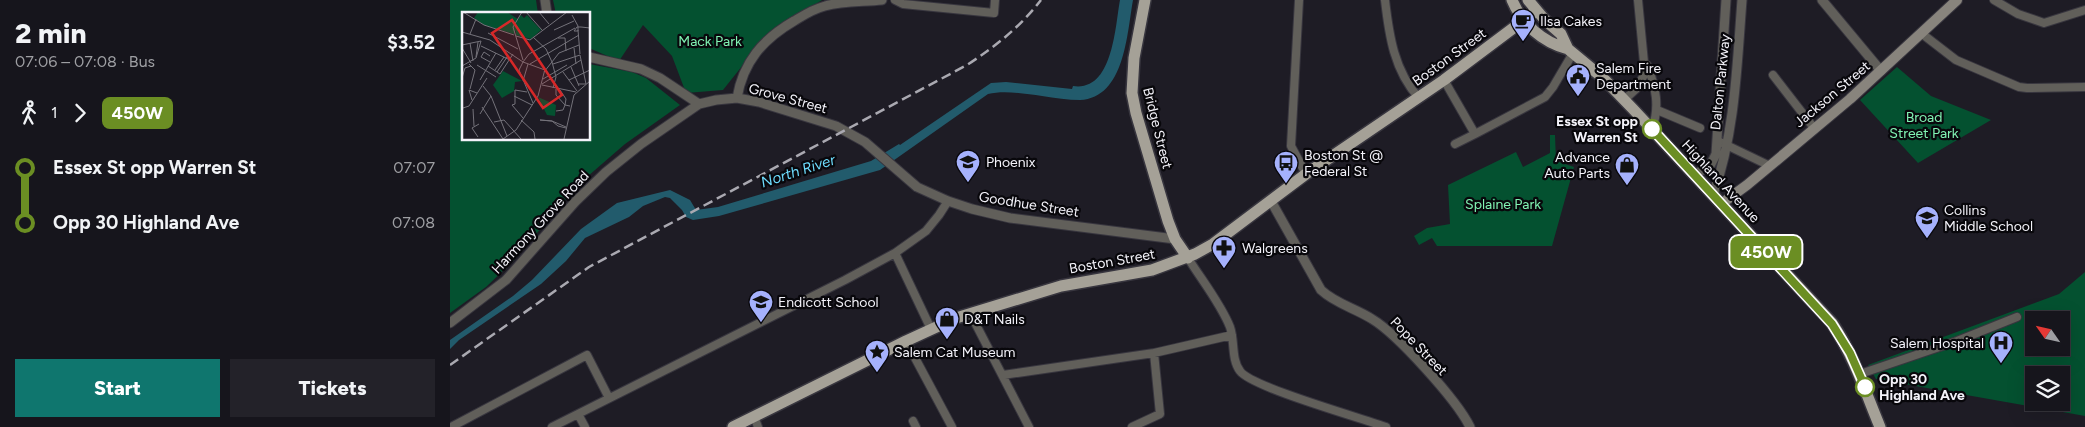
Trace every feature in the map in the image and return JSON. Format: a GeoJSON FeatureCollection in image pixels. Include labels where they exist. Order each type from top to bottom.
{"type":"FeatureCollection","features":[{"type":"Feature","properties":{"kind":"main road","name":"Bridge Street"},"geometry":{"type":"LineString","coordinates":[[1145,0],[1132,72],[1133,102],[1168,221],[1175,239],[1188,258]]}},
{"type":"Feature","properties":{"kind":"main road"},"geometry":{"type":"LineString","coordinates":[[1512,0],[1524,21],[1534,31],[1553,45],[1570,51]]}},
{"type":"Feature","properties":{"kind":"main road"},"geometry":{"type":"LineString","coordinates":[[1528,0],[1536,11],[1561,34],[1570,51]]}},
{"type":"Feature","properties":{"kind":"main road","name":"Jackson Street"},"geometry":{"type":"LineString","coordinates":[[1717,199],[1747,185],[1768,165],[1881,71],[1957,0]]}},
{"type":"Feature","properties":{"kind":"main road","name":"Boston Street"},"geometry":{"type":"LineString","coordinates":[[733,427],[756,422],[906,341],[970,313],[1061,286],[1152,270],[1188,258],[1213,244],[1306,174],[1419,98],[1536,11]]}},
{"type":"Feature","properties":{"kind":"main road","name":"Highland Avenue"},"geometry":{"type":"LineString","coordinates":[[1570,51],[1624,100],[1652,129],[1832,324],[1842,338],[1860,374],[1880,427]]}},
{"type":"Feature","properties":{"kind":"street"},"geometry":{"type":"LineString","coordinates":[[737,98],[740,82],[752,56],[765,41],[789,23],[811,10],[827,5],[882,0]]}},
{"type":"Feature","properties":{"kind":"street"},"geometry":{"type":"LineString","coordinates":[[895,0],[904,4],[994,13],[995,0]]}},
{"type":"Feature","properties":{"kind":"street"},"geometry":{"type":"LineString","coordinates":[[1299,0],[1291,146],[1306,174]]}},
{"type":"Feature","properties":{"kind":"street"},"geometry":{"type":"LineString","coordinates":[[1385,0],[1389,35],[1399,67],[1408,86],[1419,98]]}},
{"type":"Feature","properties":{"kind":"street"},"geometry":{"type":"LineString","coordinates":[[1624,100],[1640,83],[1645,73],[1638,0]]}},
{"type":"Feature","properties":{"kind":"street","name":"Dalton Parkway"},"geometry":{"type":"LineString","coordinates":[[1695,175],[1714,160],[1718,141],[1720,72],[1726,0]]}},
{"type":"Feature","properties":{"kind":"street","name":"Dalton Parkway"},"geometry":{"type":"LineString","coordinates":[[1717,199],[1727,146],[1742,0]]}},
{"type":"Feature","properties":{"kind":"street"},"geometry":{"type":"LineString","coordinates":[[1822,0],[1881,71]]}},
{"type":"Feature","properties":{"kind":"street"},"geometry":{"type":"LineString","coordinates":[[1994,0],[2018,14],[2044,24],[2085,10]]}},
{"type":"Feature","properties":{"kind":"street"},"geometry":{"type":"LineString","coordinates":[[1921,32],[1956,60],[2019,87],[2085,87]]}},
{"type":"Feature","properties":{"kind":"street"},"geometry":{"type":"LineString","coordinates":[[1455,144],[1545,97],[1553,87],[1570,51]]}},
{"type":"Feature","properties":{"kind":"street"},"geometry":{"type":"LineString","coordinates":[[590,57],[641,68],[660,78],[699,104]]}},
{"type":"Feature","properties":{"kind":"street"},"geometry":{"type":"LineString","coordinates":[[1644,58],[1654,83],[1657,110],[1652,129]]}},
{"type":"Feature","properties":{"kind":"street"},"geometry":{"type":"LineString","coordinates":[[1773,75],[1814,128]]}},
{"type":"Feature","properties":{"kind":"street"},"geometry":{"type":"LineString","coordinates":[[1444,80],[1475,134]]}},
{"type":"Feature","properties":{"kind":"street","name":"Grove Street"},"geometry":{"type":"LineString","coordinates":[[699,104],[737,98],[759,102],[836,126],[855,135],[890,164]]}},
{"type":"Feature","properties":{"kind":"street","name":"Harmony Grove Road"},"geometry":{"type":"LineString","coordinates":[[450,324],[506,280],[575,202],[606,172],[641,144],[699,104]]}},
{"type":"Feature","properties":{"kind":"street"},"geometry":{"type":"LineString","coordinates":[[1657,110],[1700,128]]}},
{"type":"Feature","properties":{"kind":"street"},"geometry":{"type":"LineString","coordinates":[[1718,141],[1768,165]]}},
{"type":"Feature","properties":{"kind":"street","name":"Goodhue Street"},"geometry":{"type":"LineString","coordinates":[[890,164],[918,187],[948,201],[972,209],[1010,218],[1175,239]]}},
{"type":"Feature","properties":{"kind":"street","name":"Pope Street"},"geometry":{"type":"LineString","coordinates":[[1271,200],[1321,290],[1334,300],[1371,318],[1388,332],[1448,396],[1470,427]]}},
{"type":"Feature","properties":{"kind":"street"},"geometry":{"type":"LineString","coordinates":[[552,427],[857,274],[895,253],[926,231],[948,201]]}},
{"type":"Feature","properties":{"kind":"street"},"geometry":{"type":"LineString","coordinates":[[895,253],[931,329]]}},
{"type":"Feature","properties":{"kind":"street"},"geometry":{"type":"LineString","coordinates":[[1188,258],[1226,319],[1232,335],[1237,365],[1246,377],[1278,391],[1373,425],[1386,427]]}},
{"type":"Feature","properties":{"kind":"street"},"geometry":{"type":"LineString","coordinates":[[970,313],[1029,427]]}},
{"type":"Feature","properties":{"kind":"street"},"geometry":{"type":"LineString","coordinates":[[1860,374],[1957,341],[2018,317]]}},
{"type":"Feature","properties":{"kind":"street"},"geometry":{"type":"LineString","coordinates":[[1003,375],[1154,353],[1232,335]]}},
{"type":"Feature","properties":{"kind":"street"},"geometry":{"type":"LineString","coordinates":[[906,341],[952,427]]}},
{"type":"Feature","properties":{"kind":"street"},"geometry":{"type":"LineString","coordinates":[[1132,427],[1160,414],[1154,353]]}},
{"type":"Feature","properties":{"kind":"street"},"geometry":{"type":"LineString","coordinates":[[453,427],[587,354],[609,398]]}},
{"type":"Feature","properties":{"kind":"street"},"geometry":{"type":"LineString","coordinates":[[578,414],[586,427]]}},
{"type":"Feature","properties":{"kind":"green space"},"geometry":{"type":"Polygon","coordinates":[[[450,0],[536,0],[538,12],[462,12],[462,140],[590,140],[590,64],[632,72],[646,78],[680,105],[625,144],[580,183],[512,262],[486,287],[450,313],[450,0]]]}},
{"type":"Feature","properties":{"kind":"green space","name":"Mack Park"},"geometry":{"type":"Polygon","coordinates":[[[553,0],[822,0],[766,36],[723,90],[686,93],[672,56],[643,25],[619,61],[590,48],[590,12],[556,12],[553,0]]]}},
{"type":"Feature","properties":{"kind":"green space","name":"Broad Street Park"},"geometry":{"type":"Polygon","coordinates":[[[1897,67],[1931,96],[1991,120],[1918,163],[1860,100],[1897,67]]]}},
{"type":"Feature","properties":{"kind":"green space","name":"Splaine Park"},"geometry":{"type":"Polygon","coordinates":[[[1550,135],[1555,135],[1556,161],[1574,167],[1552,246],[1437,246],[1432,238],[1419,245],[1414,236],[1427,228],[1450,224],[1448,185],[1516,152],[1523,167],[1550,153],[1550,135]]]}},
{"type":"Feature","properties":{"kind":"green space"},"geometry":{"type":"Polygon","coordinates":[[[2085,272],[2085,416],[2057,411],[2070,411],[2070,366],[2025,366],[2025,405],[1876,379],[1868,365],[2059,294],[2085,272]]]}},
{"type":"Feature","properties":{"kind":"water"},"geometry":{"type":"Polygon","coordinates":[[[1120,0],[1133,0],[1121,62],[1115,76],[1106,88],[1095,96],[1075,100],[1001,92],[988,94],[880,170],[719,216],[693,220],[686,217],[670,198],[665,197],[643,206],[629,217],[585,238],[566,261],[541,284],[459,340],[450,349],[450,340],[513,296],[532,280],[581,229],[617,203],[670,190],[690,200],[696,210],[718,207],[871,161],[900,145],[991,83],[1006,82],[1072,89],[1073,86],[1086,85],[1097,79],[1110,55],[1120,0]]]}},
{"type":"Feature","properties":{"kind":"railway"},"geometry":{"type":"LineString","coordinates":[[450,365],[589,267],[967,65],[1007,36],[1041,0]]}},
{"type":"Feature","properties":{"kind":"bus line","name":"450W"},"geometry":{"type":"LineString","coordinates":[[1652,129],[1832,324],[1850,353],[1865,387]]}},
{"type":"Feature","properties":{"kind":"place","name":"Ilsa Cakes"},"geometry":{"type":"Point","coordinates":[1523,42]}},
{"type":"Feature","properties":{"kind":"place","name":"Salem Fire Department"},"geometry":{"type":"Point","coordinates":[1578,97]}},
{"type":"Feature","properties":{"kind":"place","name":"Essex St opp Warren St"},"geometry":{"type":"Point","coordinates":[1652,129]}},
{"type":"Feature","properties":{"kind":"place","name":"Phoenix"},"geometry":{"type":"Point","coordinates":[968,183]}},
{"type":"Feature","properties":{"kind":"place","name":"Boston St @ Federal St"},"geometry":{"type":"Point","coordinates":[1286,184]}},
{"type":"Feature","properties":{"kind":"place","name":"Advance Auto Parts"},"geometry":{"type":"Point","coordinates":[1627,186]}},
{"type":"Feature","properties":{"kind":"place","name":"Collins Middle School"},"geometry":{"type":"Point","coordinates":[1927,239]}},
{"type":"Feature","properties":{"kind":"place","name":"Walgreens"},"geometry":{"type":"Point","coordinates":[1224,269]}},
{"type":"Feature","properties":{"kind":"place","name":"Endicott School"},"geometry":{"type":"Point","coordinates":[761,323]}},
{"type":"Feature","properties":{"kind":"place","name":"D&T Nails"},"geometry":{"type":"Point","coordinates":[947,340]}},
{"type":"Feature","properties":{"kind":"place","name":"Salem Hospital"},"geometry":{"type":"Point","coordinates":[2001,364]}},
{"type":"Feature","properties":{"kind":"place","name":"Salem Cat Museum"},"geometry":{"type":"Point","coordinates":[877,373]}},
{"type":"Feature","properties":{"kind":"place","name":"Opp 30 Highland Ave"},"geometry":{"type":"Point","coordinates":[1865,387]}},
{"type":"Feature","properties":{"kind":"water label","name":"North River"},"geometry":{"type":"Point","coordinates":[798,171]}}]}
